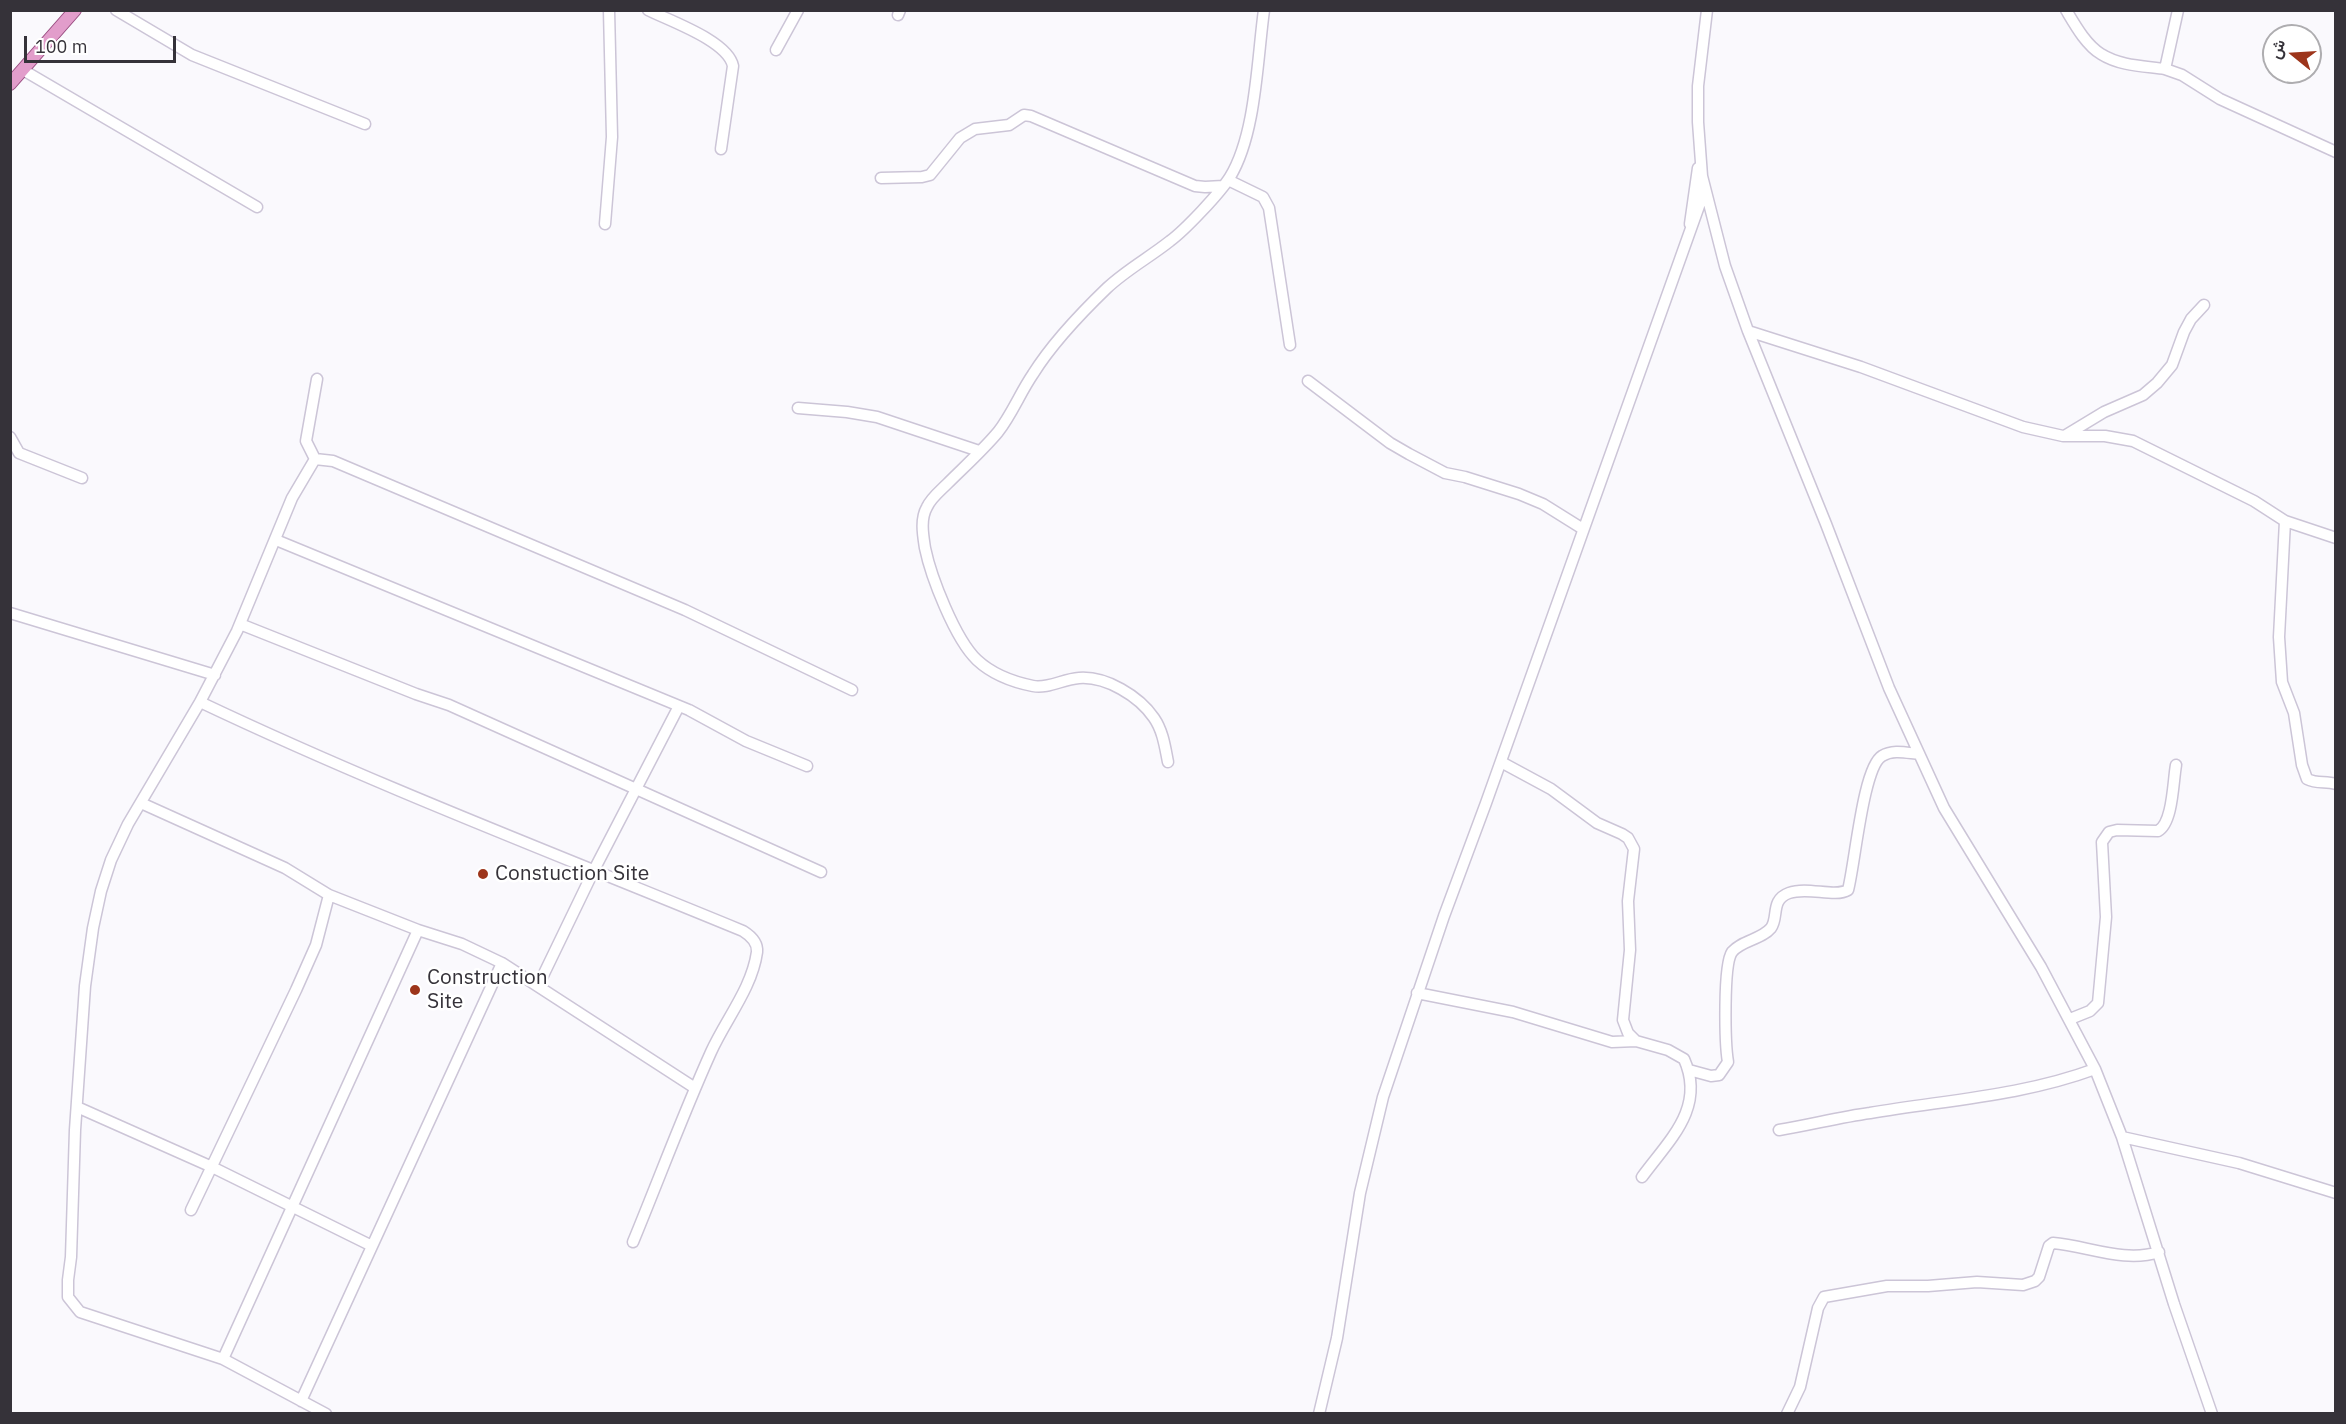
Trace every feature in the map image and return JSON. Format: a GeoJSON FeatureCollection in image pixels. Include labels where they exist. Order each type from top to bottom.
{"type":"FeatureCollection","features":[{"type":"Feature","properties":{"kind":"main road"},"geometry":{"type":"LineString","coordinates":[[10,84],[75,10]]}},
{"type":"Feature","properties":{"kind":"street"},"geometry":{"type":"LineString","coordinates":[[116,10],[192,55],[365,124]]}},
{"type":"Feature","properties":{"kind":"street"},"geometry":{"type":"LineString","coordinates":[[605,224],[612,137],[609,10]]}},
{"type":"Feature","properties":{"kind":"street"},"geometry":{"type":"LineString","coordinates":[[648,10],[718,45],[731,59],[733,66],[722,149]]}},
{"type":"Feature","properties":{"kind":"street"},"geometry":{"type":"LineString","coordinates":[[776,50],[798,10]]}},
{"type":"Feature","properties":{"kind":"street"},"geometry":{"type":"LineString","coordinates":[[1168,762],[1162,734],[1153,717],[1127,693],[1112,685],[1083,678],[1041,686],[1010,680],[988,669],[969,651],[943,601],[930,569],[922,524],[931,501],[998,432],[1031,377],[1066,330],[1110,285],[1171,240],[1226,183],[1241,152],[1255,97],[1264,10]]}},
{"type":"Feature","properties":{"kind":"street"},"geometry":{"type":"LineString","coordinates":[[1707,10],[1698,86],[1698,122],[1705,191],[1725,266],[1748,331],[1827,524],[1889,688],[1944,808],[2070,1018],[2095,1069],[2122,1137],[2174,1304],[2212,1413]]}},
{"type":"Feature","properties":{"kind":"street"},"geometry":{"type":"LineString","coordinates":[[2066,10],[2080,33],[2100,54],[2130,65],[2164,69],[2182,75],[2220,99],[2336,152]]}},
{"type":"Feature","properties":{"kind":"street"},"geometry":{"type":"LineString","coordinates":[[2164,69],[2178,10]]}},
{"type":"Feature","properties":{"kind":"street"},"geometry":{"type":"LineString","coordinates":[[23,70],[257,207]]}},
{"type":"Feature","properties":{"kind":"street"},"geometry":{"type":"LineString","coordinates":[[881,178],[930,175],[960,138],[975,129],[1009,125],[1024,116],[1032,116],[1195,186],[1205,188],[1226,183],[1263,197],[1269,208],[1290,345]]}},
{"type":"Feature","properties":{"kind":"street"},"geometry":{"type":"LineString","coordinates":[[1689,230],[1694,186],[1701,155]]}},
{"type":"Feature","properties":{"kind":"street"},"geometry":{"type":"LineString","coordinates":[[1319,1413],[1337,1338],[1360,1193],[1383,1097],[1417,993],[1653,339],[1689,230],[1705,191]]}},
{"type":"Feature","properties":{"kind":"street"},"geometry":{"type":"LineString","coordinates":[[2063,436],[2104,412],[2142,395],[2157,383],[2172,366],[2184,332],[2191,319],[2204,305]]}},
{"type":"Feature","properties":{"kind":"street"},"geometry":{"type":"LineString","coordinates":[[1748,331],[1839,359],[2023,427],[2063,436],[2105,436],[2133,441],[2254,501],[2285,521],[2336,538]]}},
{"type":"Feature","properties":{"kind":"street"},"geometry":{"type":"LineString","coordinates":[[315,459],[306,441],[318,379]]}},
{"type":"Feature","properties":{"kind":"street"},"geometry":{"type":"LineString","coordinates":[[1308,381],[1390,443],[1409,454],[1445,473],[1465,477],[1535,501],[1583,529]]}},
{"type":"Feature","properties":{"kind":"street"},"geometry":{"type":"LineString","coordinates":[[798,408],[877,417],[979,452]]}},
{"type":"Feature","properties":{"kind":"street"},"geometry":{"type":"LineString","coordinates":[[10,437],[19,453],[82,478]]}},
{"type":"Feature","properties":{"kind":"street"},"geometry":{"type":"LineString","coordinates":[[326,1413],[223,1359],[80,1312],[68,1296],[76,1107],[85,986],[95,919],[111,860],[128,824],[215,675],[240,624],[292,498],[311,462],[315,459],[333,461],[685,610],[852,690]]}},
{"type":"Feature","properties":{"kind":"street"},"geometry":{"type":"LineString","coordinates":[[2285,521],[2279,637],[2282,682],[2294,713],[2302,765],[2307,779],[2316,783],[2336,784]]}},
{"type":"Feature","properties":{"kind":"street"},"geometry":{"type":"LineString","coordinates":[[276,540],[679,706],[746,741],[807,766]]}},
{"type":"Feature","properties":{"kind":"street"},"geometry":{"type":"LineString","coordinates":[[10,613],[215,675]]}},
{"type":"Feature","properties":{"kind":"street"},"geometry":{"type":"LineString","coordinates":[[240,624],[416,694],[450,705],[821,872]]}},
{"type":"Feature","properties":{"kind":"street"},"geometry":{"type":"LineString","coordinates":[[200,702],[268,735],[382,784],[753,937],[757,950],[751,970],[696,1088],[633,1242]]}},
{"type":"Feature","properties":{"kind":"street"},"geometry":{"type":"LineString","coordinates":[[538,986],[594,870],[679,706]]}},
{"type":"Feature","properties":{"kind":"street"},"geometry":{"type":"LineString","coordinates":[[1689,1070],[1711,1076],[1719,1075],[1728,1062],[1725,1048],[1726,1004],[1731,954],[1737,948],[1763,935],[1771,927],[1774,922],[1773,913],[1776,905],[1786,894],[1810,890],[1832,893],[1848,890],[1857,847],[1862,805],[1873,765],[1878,758],[1890,752],[1919,754]]}},
{"type":"Feature","properties":{"kind":"street"},"geometry":{"type":"LineString","coordinates":[[1501,762],[1551,789],[1597,823],[1622,834],[1628,838],[1634,849],[1628,901],[1630,950],[1623,1020],[1628,1033],[1636,1041]]}},
{"type":"Feature","properties":{"kind":"street"},"geometry":{"type":"LineString","coordinates":[[2070,1018],[2090,1011],[2098,1003],[2106,917],[2102,842],[2109,832],[2117,830],[2158,831],[2162,829],[2169,810],[2176,765]]}},
{"type":"Feature","properties":{"kind":"street"},"geometry":{"type":"LineString","coordinates":[[141,803],[285,868],[329,895],[418,930],[462,944],[502,963],[696,1088]]}},
{"type":"Feature","properties":{"kind":"street"},"geometry":{"type":"LineString","coordinates":[[191,1210],[316,945],[329,895]]}},
{"type":"Feature","properties":{"kind":"street"},"geometry":{"type":"LineString","coordinates":[[223,1359],[418,930]]}},
{"type":"Feature","properties":{"kind":"street"},"geometry":{"type":"LineString","coordinates":[[301,1401],[502,963]]}},
{"type":"Feature","properties":{"kind":"street"},"geometry":{"type":"LineString","coordinates":[[1417,993],[1513,1012],[1612,1042],[1636,1041],[1676,1054],[1684,1059],[1689,1070],[1692,1092],[1690,1105],[1683,1119],[1642,1177]]}},
{"type":"Feature","properties":{"kind":"street"},"geometry":{"type":"LineString","coordinates":[[1779,1130],[1868,1113],[1966,1101],[2024,1090],[2066,1080],[2095,1069]]}},
{"type":"Feature","properties":{"kind":"street"},"geometry":{"type":"LineString","coordinates":[[76,1107],[212,1167],[372,1246]]}},
{"type":"Feature","properties":{"kind":"street"},"geometry":{"type":"LineString","coordinates":[[2122,1137],[2239,1163],[2336,1192]]}},
{"type":"Feature","properties":{"kind":"street"},"geometry":{"type":"LineString","coordinates":[[1787,1413],[1800,1387],[1818,1308],[1824,1297],[1887,1286],[1928,1286],[1977,1282],[2008,1285],[2029,1284],[2039,1277],[2049,1246],[2053,1243],[2129,1256],[2146,1257],[2159,1252]]}},
{"type":"Feature","properties":{"kind":"place","name":"Constuction Site"},"geometry":{"type":"Point","coordinates":[483,874]}},
{"type":"Feature","properties":{"kind":"place","name":"Construction Site"},"geometry":{"type":"Point","coordinates":[415,990]}}]}
